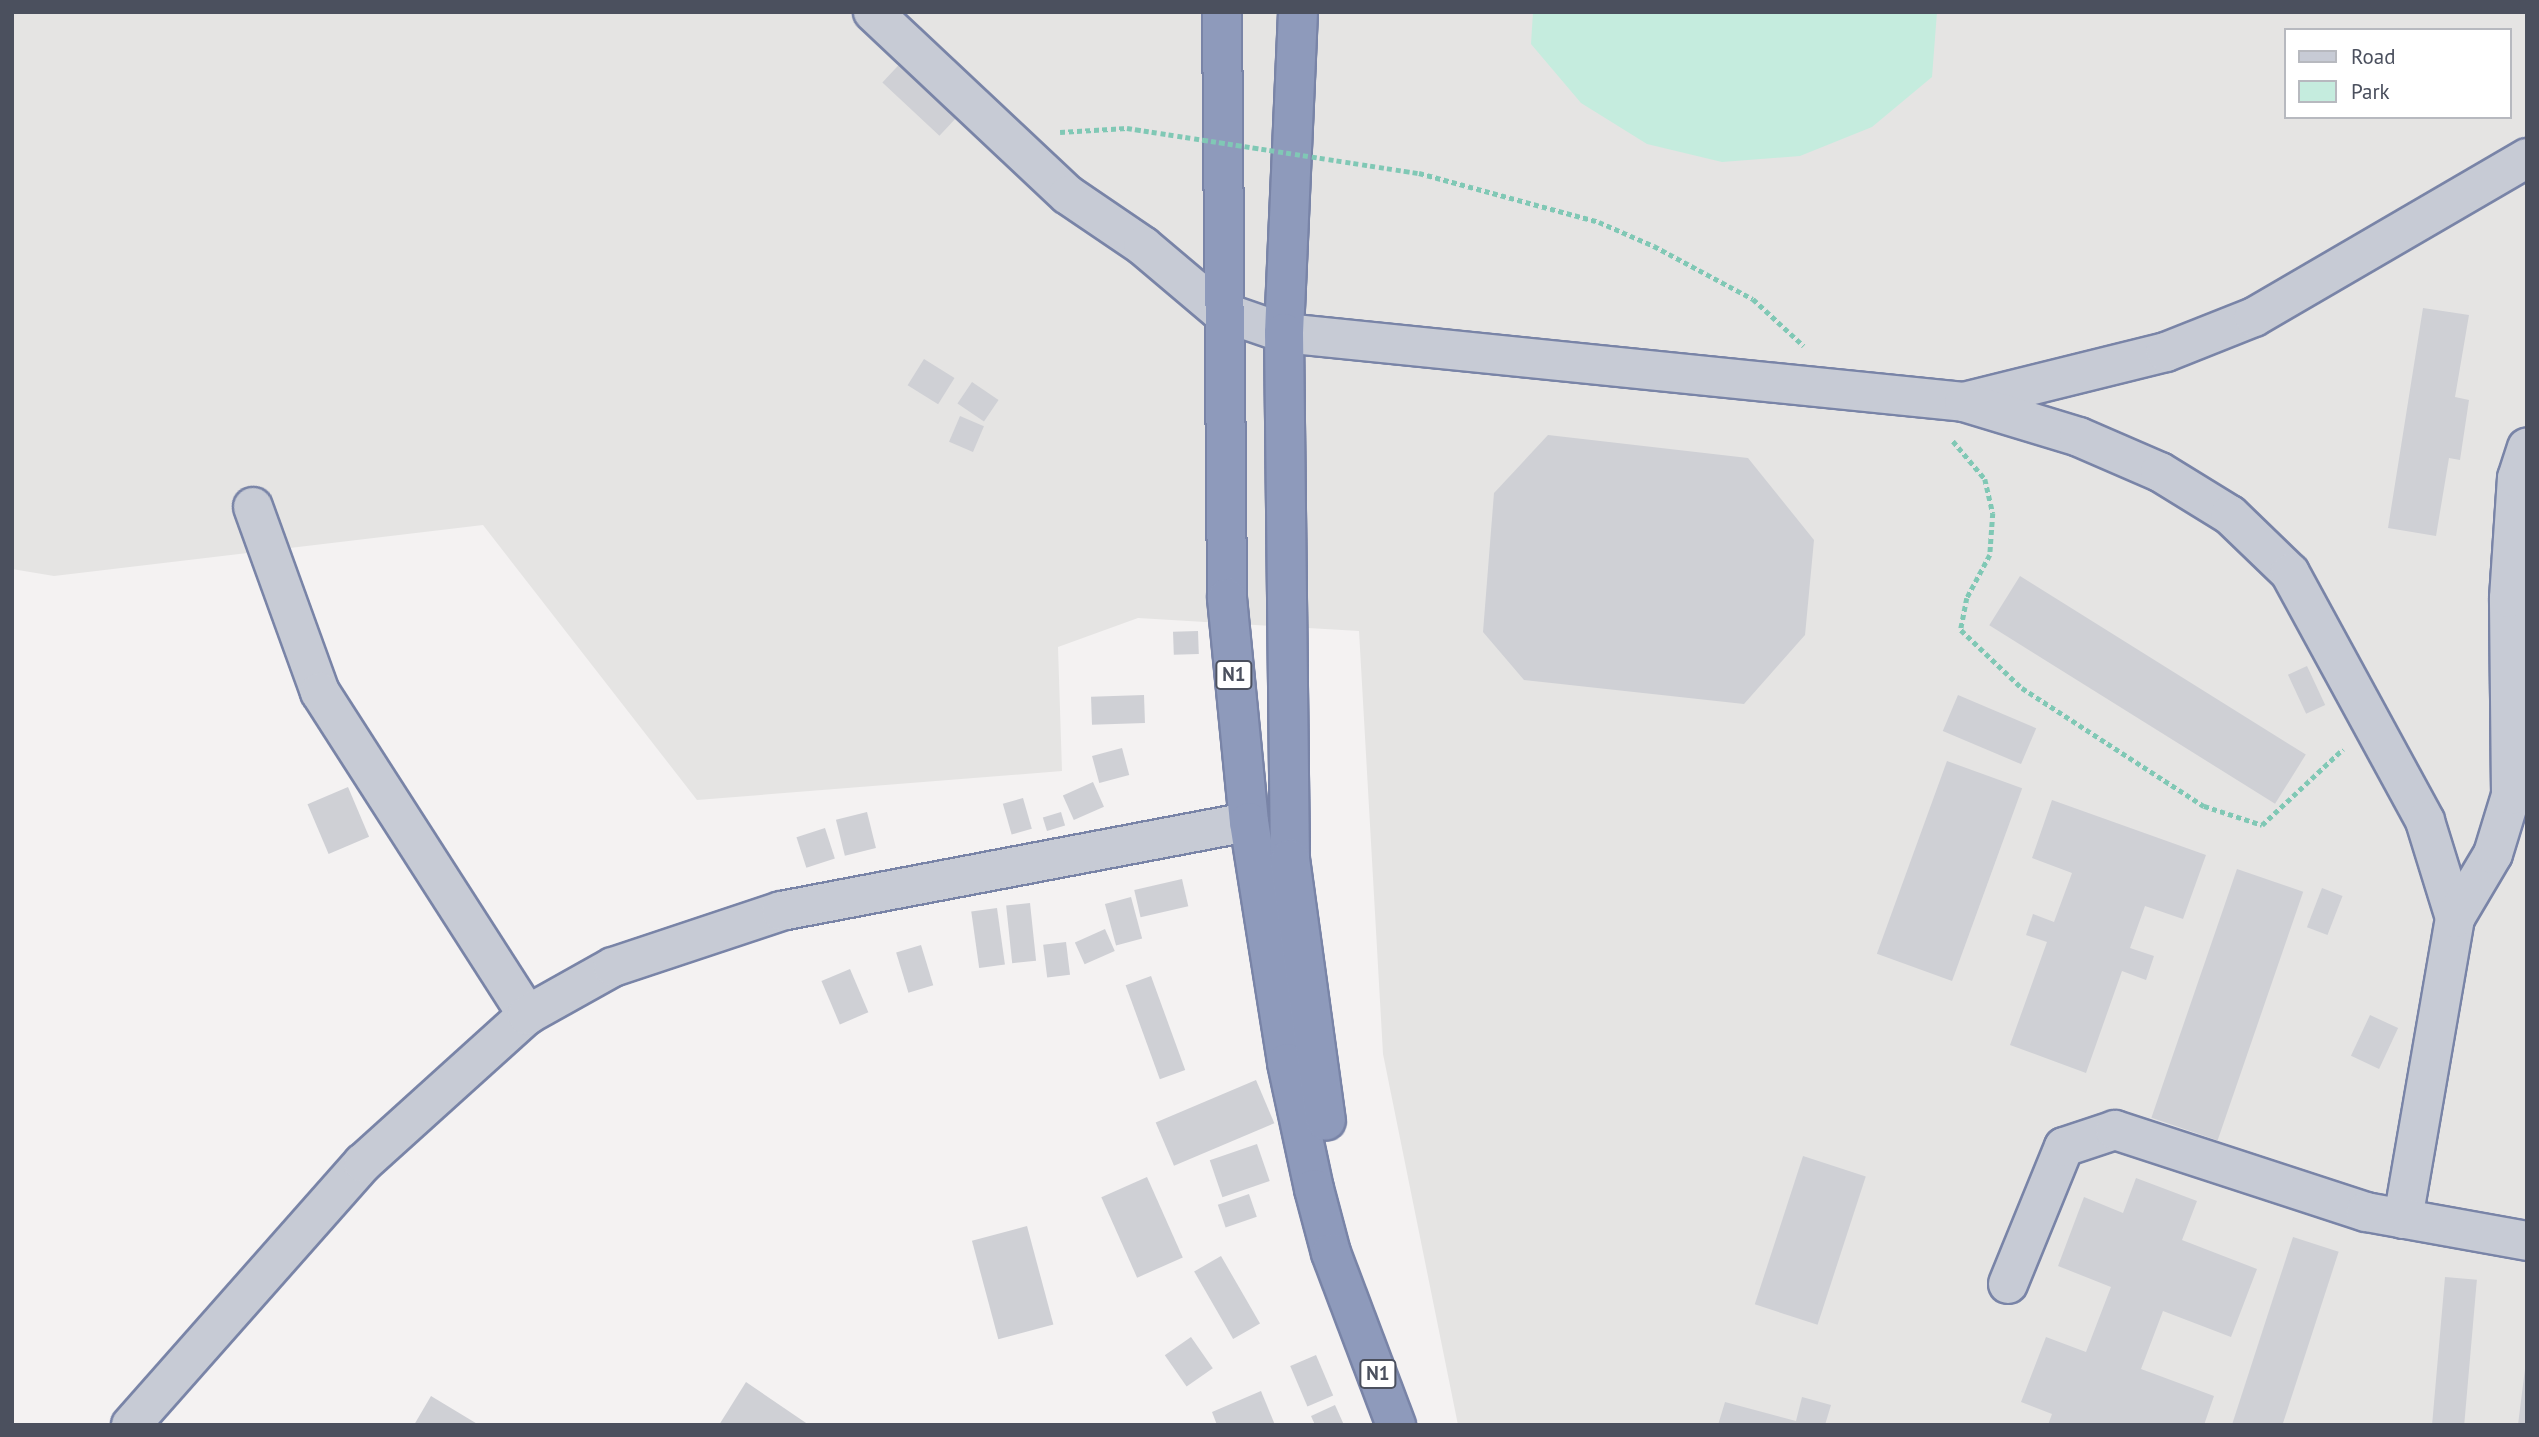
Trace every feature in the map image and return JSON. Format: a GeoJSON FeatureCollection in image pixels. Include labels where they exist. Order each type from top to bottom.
{"type":"FeatureCollection","features":[{"type":"Feature","properties":{"kind":"highway","name":"N1"},"geometry":{"type":"LineString","coordinates":[[1222,12],[1220,310],[1227,598],[1249,822],[1312,1176],[1331,1253],[1360,1323],[1396,1425]]}},
{"type":"Feature","properties":{"kind":"highway","name":"N1"},"geometry":{"type":"LineString","coordinates":[[1298,12],[1284,333],[1290,859],[1314,1059],[1354,1243],[1360,1323]]}},
{"type":"Feature","properties":{"kind":"street"},"geometry":{"type":"LineString","coordinates":[[873,12],[1068,195],[1143,246],[1220,310],[1284,333],[1964,402],[2090,442],[2160,472],[2230,515],[2290,573],[2374,720],[2425,821],[2455,918]]}},
{"type":"Feature","properties":{"kind":"street"},"geometry":{"type":"LineString","coordinates":[[1964,402],[2166,352],[2254,317],[2527,158]]}},
{"type":"Feature","properties":{"kind":"street"},"geometry":{"type":"LineString","coordinates":[[2403,1220],[2455,918],[2493,854],[2511,795],[2509,598],[2517,478],[2527,448]]}},
{"type":"Feature","properties":{"kind":"street"},"geometry":{"type":"LineString","coordinates":[[253,507],[320,692],[527,1015]]}},
{"type":"Feature","properties":{"kind":"street"},"geometry":{"type":"LineString","coordinates":[[131,1425],[363,1163],[527,1015],[660,947],[781,911],[1249,822]]}},
{"type":"Feature","properties":{"kind":"street"},"geometry":{"type":"LineString","coordinates":[[2008,1284],[2064,1147],[2115,1130],[2403,1220],[2527,1241]]}},
{"type":"Feature","properties":{"kind":"path"},"geometry":{"type":"LineString","coordinates":[[1003,135],[1127,128],[1419,173],[1600,222],[1702,269],[1797,335],[1832,388]]}},
{"type":"Feature","properties":{"kind":"path"},"geometry":{"type":"LineString","coordinates":[[1906,396],[1985,479],[1993,513],[1990,555],[1967,598],[1961,630],[2022,688],[2204,806],[2262,824],[2374,720]]}},
{"type":"Feature","properties":{"kind":"shaded area"},"geometry":{"type":"Polygon","coordinates":[[[12,12],[2527,12],[2527,1425],[1458,1425],[1383,1054],[1359,631],[1138,618],[1058,647],[1062,771],[697,800],[483,525],[54,576],[12,569],[12,12]]]}},
{"type":"Feature","properties":{"kind":"green space"},"geometry":{"type":"Polygon","coordinates":[[[1533,12],[1937,12],[1932,77],[1872,127],[1800,156],[1722,162],[1647,144],[1581,103],[1531,44],[1533,12]]]}},
{"type":"Feature","properties":{"kind":"building"},"geometry":{"type":"Polygon","coordinates":[[[909,54],[966,107],[939,136],[882,83],[909,54]]]}},
{"type":"Feature","properties":{"kind":"building"},"geometry":{"type":"Polygon","coordinates":[[[2423,308],[2469,315],[2455,397],[2469,400],[2460,460],[2449,458],[2436,536],[2388,528],[2423,308]]]}},
{"type":"Feature","properties":{"kind":"building"},"geometry":{"type":"Polygon","coordinates":[[[924,359],[955,378],[938,404],[908,385],[924,359]]]}},
{"type":"Feature","properties":{"kind":"building"},"geometry":{"type":"Polygon","coordinates":[[[972,382],[999,400],[984,421],[957,404],[972,382]]]}},
{"type":"Feature","properties":{"kind":"building"},"geometry":{"type":"Polygon","coordinates":[[[960,416],[984,426],[973,452],[949,442],[960,416]]]}},
{"type":"Feature","properties":{"kind":"building"},"geometry":{"type":"Polygon","coordinates":[[[1548,435],[1748,458],[1814,540],[1805,635],[1744,704],[1524,680],[1483,632],[1494,493],[1548,435]]]}},
{"type":"Feature","properties":{"kind":"building"},"geometry":{"type":"Polygon","coordinates":[[[2020,576],[2306,755],[2275,804],[1989,625],[2020,576]]]}},
{"type":"Feature","properties":{"kind":"building"},"geometry":{"type":"Polygon","coordinates":[[[1198,631],[1199,654],[1174,655],[1173,632],[1198,631]]]}},
{"type":"Feature","properties":{"kind":"building"},"geometry":{"type":"Polygon","coordinates":[[[2307,666],[2325,705],[2306,714],[2288,675],[2307,666]]]}},
{"type":"Feature","properties":{"kind":"building"},"geometry":{"type":"Polygon","coordinates":[[[1144,695],[1145,723],[1092,725],[1091,697],[1144,695]]]}},
{"type":"Feature","properties":{"kind":"building"},"geometry":{"type":"Polygon","coordinates":[[[1958,695],[2036,728],[2021,764],[1943,731],[1958,695]]]}},
{"type":"Feature","properties":{"kind":"building"},"geometry":{"type":"Polygon","coordinates":[[[1122,748],[1129,775],[1099,783],[1092,756],[1122,748]]]}},
{"type":"Feature","properties":{"kind":"building"},"geometry":{"type":"Polygon","coordinates":[[[1947,761],[2022,788],[1952,981],[1877,954],[1947,761]]]}},
{"type":"Feature","properties":{"kind":"building"},"geometry":{"type":"Polygon","coordinates":[[[1093,782],[1104,807],[1074,820],[1063,795],[1093,782]]]}},
{"type":"Feature","properties":{"kind":"building"},"geometry":{"type":"Polygon","coordinates":[[[348,787],[369,837],[329,854],[307,804],[348,787]]]}},
{"type":"Feature","properties":{"kind":"building"},"geometry":{"type":"Polygon","coordinates":[[[1023,798],[1032,829],[1012,835],[1003,804],[1023,798]]]}},
{"type":"Feature","properties":{"kind":"building"},"geometry":{"type":"Polygon","coordinates":[[[2052,800],[2206,855],[2183,919],[2145,906],[2130,948],[2154,956],[2146,980],[2122,971],[2086,1073],[2010,1045],[2047,942],[2026,935],[2033,914],[2054,922],[2072,873],[2032,858],[2052,800]]]}},
{"type":"Feature","properties":{"kind":"building"},"geometry":{"type":"Polygon","coordinates":[[[867,812],[876,848],[845,856],[836,820],[867,812]]]}},
{"type":"Feature","properties":{"kind":"building"},"geometry":{"type":"Polygon","coordinates":[[[1061,812],[1065,825],[1047,831],[1043,818],[1061,812]]]}},
{"type":"Feature","properties":{"kind":"building"},"geometry":{"type":"Polygon","coordinates":[[[825,828],[835,858],[806,868],[796,837],[825,828]]]}},
{"type":"Feature","properties":{"kind":"building"},"geometry":{"type":"Polygon","coordinates":[[[2237,869],[2303,892],[2218,1140],[2151,1118],[2237,869]]]}},
{"type":"Feature","properties":{"kind":"building"},"geometry":{"type":"Polygon","coordinates":[[[1182,879],[1188,906],[1141,917],[1134,890],[1182,879]]]}},
{"type":"Feature","properties":{"kind":"building"},"geometry":{"type":"Polygon","coordinates":[[[2322,888],[2343,896],[2327,935],[2307,927],[2322,888]]]}},
{"type":"Feature","properties":{"kind":"building"},"geometry":{"type":"Polygon","coordinates":[[[1131,897],[1142,939],[1116,946],[1105,904],[1131,897]]]}},
{"type":"Feature","properties":{"kind":"building"},"geometry":{"type":"Polygon","coordinates":[[[1030,903],[1036,961],[1012,963],[1006,906],[1030,903]]]}},
{"type":"Feature","properties":{"kind":"building"},"geometry":{"type":"Polygon","coordinates":[[[997,908],[1005,964],[979,968],[971,912],[997,908]]]}},
{"type":"Feature","properties":{"kind":"building"},"geometry":{"type":"Polygon","coordinates":[[[1105,929],[1115,951],[1085,964],[1075,942],[1105,929]]]}},
{"type":"Feature","properties":{"kind":"building"},"geometry":{"type":"Polygon","coordinates":[[[1066,942],[1070,975],[1047,978],[1043,945],[1066,942]]]}},
{"type":"Feature","properties":{"kind":"building"},"geometry":{"type":"Polygon","coordinates":[[[921,945],[933,985],[908,993],[896,953],[921,945]]]}},
{"type":"Feature","properties":{"kind":"building"},"geometry":{"type":"Polygon","coordinates":[[[850,969],[868,1012],[840,1024],[821,981],[850,969]]]}},
{"type":"Feature","properties":{"kind":"building"},"geometry":{"type":"Polygon","coordinates":[[[1151,976],[1185,1070],[1160,1079],[1126,985],[1151,976]]]}},
{"type":"Feature","properties":{"kind":"building"},"geometry":{"type":"Polygon","coordinates":[[[2370,1015],[2398,1028],[2379,1069],[2351,1056],[2370,1015]]]}},
{"type":"Feature","properties":{"kind":"building"},"geometry":{"type":"Polygon","coordinates":[[[1256,1080],[1274,1123],[1174,1166],[1156,1123],[1256,1080]]]}},
{"type":"Feature","properties":{"kind":"building"},"geometry":{"type":"Polygon","coordinates":[[[1257,1144],[1270,1181],[1222,1197],[1210,1160],[1257,1144]]]}},
{"type":"Feature","properties":{"kind":"building"},"geometry":{"type":"Polygon","coordinates":[[[1803,1156],[1866,1176],[1818,1325],[1755,1304],[1803,1156]]]}},
{"type":"Feature","properties":{"kind":"building"},"geometry":{"type":"Polygon","coordinates":[[[1147,1177],[1183,1257],[1137,1278],[1101,1197],[1147,1177]]]}},
{"type":"Feature","properties":{"kind":"building"},"geometry":{"type":"Polygon","coordinates":[[[2136,1178],[2197,1201],[2182,1240],[2257,1269],[2231,1337],[2163,1311],[2141,1369],[2214,1396],[2204,1425],[2048,1425],[2052,1414],[2021,1402],[2046,1337],[2086,1352],[2111,1287],[2058,1266],[2084,1197],[2123,1213],[2136,1178]]]}},
{"type":"Feature","properties":{"kind":"building"},"geometry":{"type":"Polygon","coordinates":[[[1249,1194],[1257,1217],[1226,1227],[1218,1205],[1249,1194]]]}},
{"type":"Feature","properties":{"kind":"building"},"geometry":{"type":"Polygon","coordinates":[[[1027,1226],[1053,1325],[998,1339],[972,1241],[1027,1226]]]}},
{"type":"Feature","properties":{"kind":"building"},"geometry":{"type":"Polygon","coordinates":[[[2293,1237],[2339,1252],[2282,1425],[2232,1425],[2293,1237]]]}},
{"type":"Feature","properties":{"kind":"building"},"geometry":{"type":"Polygon","coordinates":[[[1221,1256],[1260,1324],[1233,1339],[1194,1272],[1221,1256]]]}},
{"type":"Feature","properties":{"kind":"building"},"geometry":{"type":"Polygon","coordinates":[[[2445,1277],[2477,1280],[2464,1425],[2432,1425],[2445,1277]]]}},
{"type":"Feature","properties":{"kind":"building"},"geometry":{"type":"Polygon","coordinates":[[[1191,1337],[1213,1368],[1187,1386],[1165,1355],[1191,1337]]]}},
{"type":"Feature","properties":{"kind":"building"},"geometry":{"type":"Polygon","coordinates":[[[1316,1355],[1333,1396],[1307,1406],[1290,1366],[1316,1355]]]}},
{"type":"Feature","properties":{"kind":"building"},"geometry":{"type":"Polygon","coordinates":[[[2525,1369],[2527,1425],[2518,1425],[2525,1369]]]}},
{"type":"Feature","properties":{"kind":"building"},"geometry":{"type":"Polygon","coordinates":[[[746,1382],[809,1425],[719,1425],[746,1382]]]}},
{"type":"Feature","properties":{"kind":"building"},"geometry":{"type":"Polygon","coordinates":[[[1261,1391],[1275,1425],[1217,1425],[1212,1412],[1261,1391]]]}},
{"type":"Feature","properties":{"kind":"building"},"geometry":{"type":"Polygon","coordinates":[[[431,1396],[479,1425],[414,1425],[431,1396]]]}},
{"type":"Feature","properties":{"kind":"building"},"geometry":{"type":"Polygon","coordinates":[[[1802,1397],[1831,1405],[1825,1425],[1718,1425],[1725,1402],[1796,1421],[1802,1397]]]}},
{"type":"Feature","properties":{"kind":"building"},"geometry":{"type":"Polygon","coordinates":[[[1335,1405],[1344,1425],[1315,1425],[1311,1416],[1335,1405]]]}}]}
